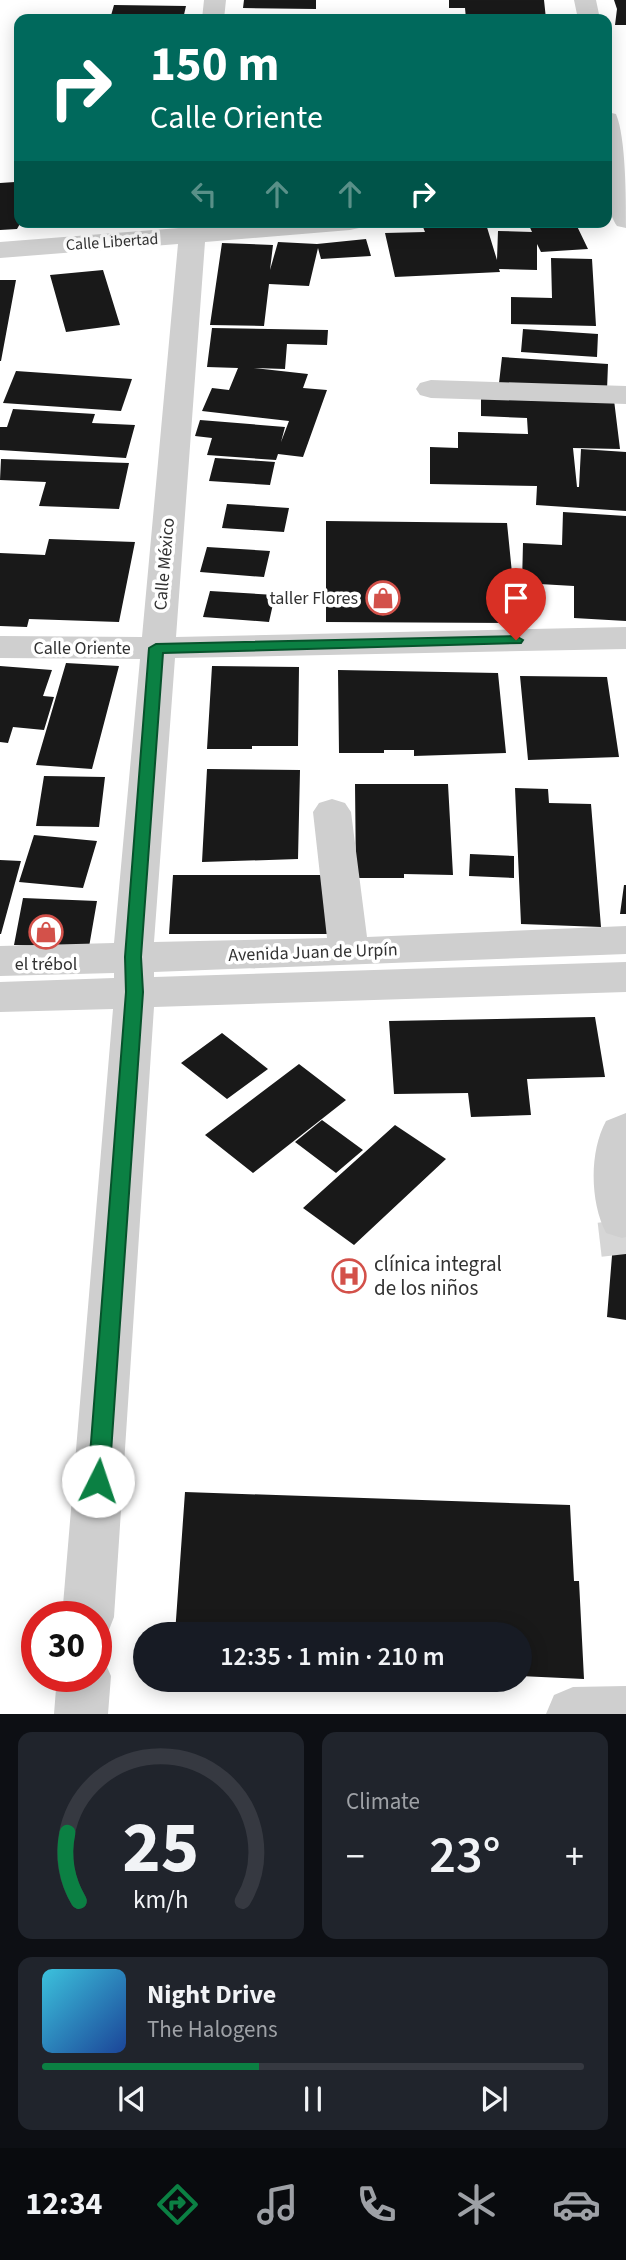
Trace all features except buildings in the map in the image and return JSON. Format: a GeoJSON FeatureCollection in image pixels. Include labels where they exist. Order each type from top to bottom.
{"type":"FeatureCollection","features":[{"type":"Feature","properties":{"kind":"street"},"geometry":{"type":"LineString","coordinates":[[612,152],[620,205]]}},
{"type":"Feature","properties":{"kind":"street","name":"Calle Libertad"},"geometry":{"type":"LineString","coordinates":[[0,250],[215,228]]}},
{"type":"Feature","properties":{"kind":"street","name":"Calle México"},"geometry":{"type":"LineString","coordinates":[[89,1601],[156,648],[192,229]]}},
{"type":"Feature","properties":{"kind":"street"},"geometry":{"type":"LineString","coordinates":[[431,389],[626,396]]}},
{"type":"Feature","properties":{"kind":"street","name":"Calle Oriente"},"geometry":{"type":"LineString","coordinates":[[0,647],[156,648],[626,638]]}},
{"type":"Feature","properties":{"kind":"street"},"geometry":{"type":"LineString","coordinates":[[332,812],[347,927],[347,952]]}},
{"type":"Feature","properties":{"kind":"street","name":"Avenida Juan de Urpín"},"geometry":{"type":"LineString","coordinates":[[0,997],[134,975],[347,952],[626,940]]}},
{"type":"Feature","properties":{"kind":"street","name":"Avenida Juan de Urpín"},"geometry":{"type":"LineString","coordinates":[[0,961],[134,975],[626,976]]}},
{"type":"Feature","properties":{"kind":"street"},"geometry":{"type":"LineString","coordinates":[[622,1220],[616,1166],[621,1133],[626,1130]]}},
{"type":"Feature","properties":{"kind":"street"},"geometry":{"type":"LineString","coordinates":[[81,1714],[83,1692]]}},
{"type":"Feature","properties":{"kind":"street"},"geometry":{"type":"LineString","coordinates":[[573,1714],[626,1713]]}},
{"type":"Feature","properties":{"kind":"tunnel"},"geometry":{"type":"LineString","coordinates":[[622,1220],[626,1254]]}},
{"type":"Feature","properties":{"kind":"place","name":"taller Flores"},"geometry":{"type":"Point","coordinates":[383,598]}},
{"type":"Feature","properties":{"kind":"place","name":"el trébol"},"geometry":{"type":"Point","coordinates":[46,932]}},
{"type":"Feature","properties":{"kind":"place","name":"clínica integral de los niños"},"geometry":{"type":"Point","coordinates":[349,1276]}},
{"type":"Feature","properties":{"kind":"route"},"geometry":{"type":"LineString","coordinates":[[98,1481],[135,992],[133,957],[156,648],[516,640]]}}]}
